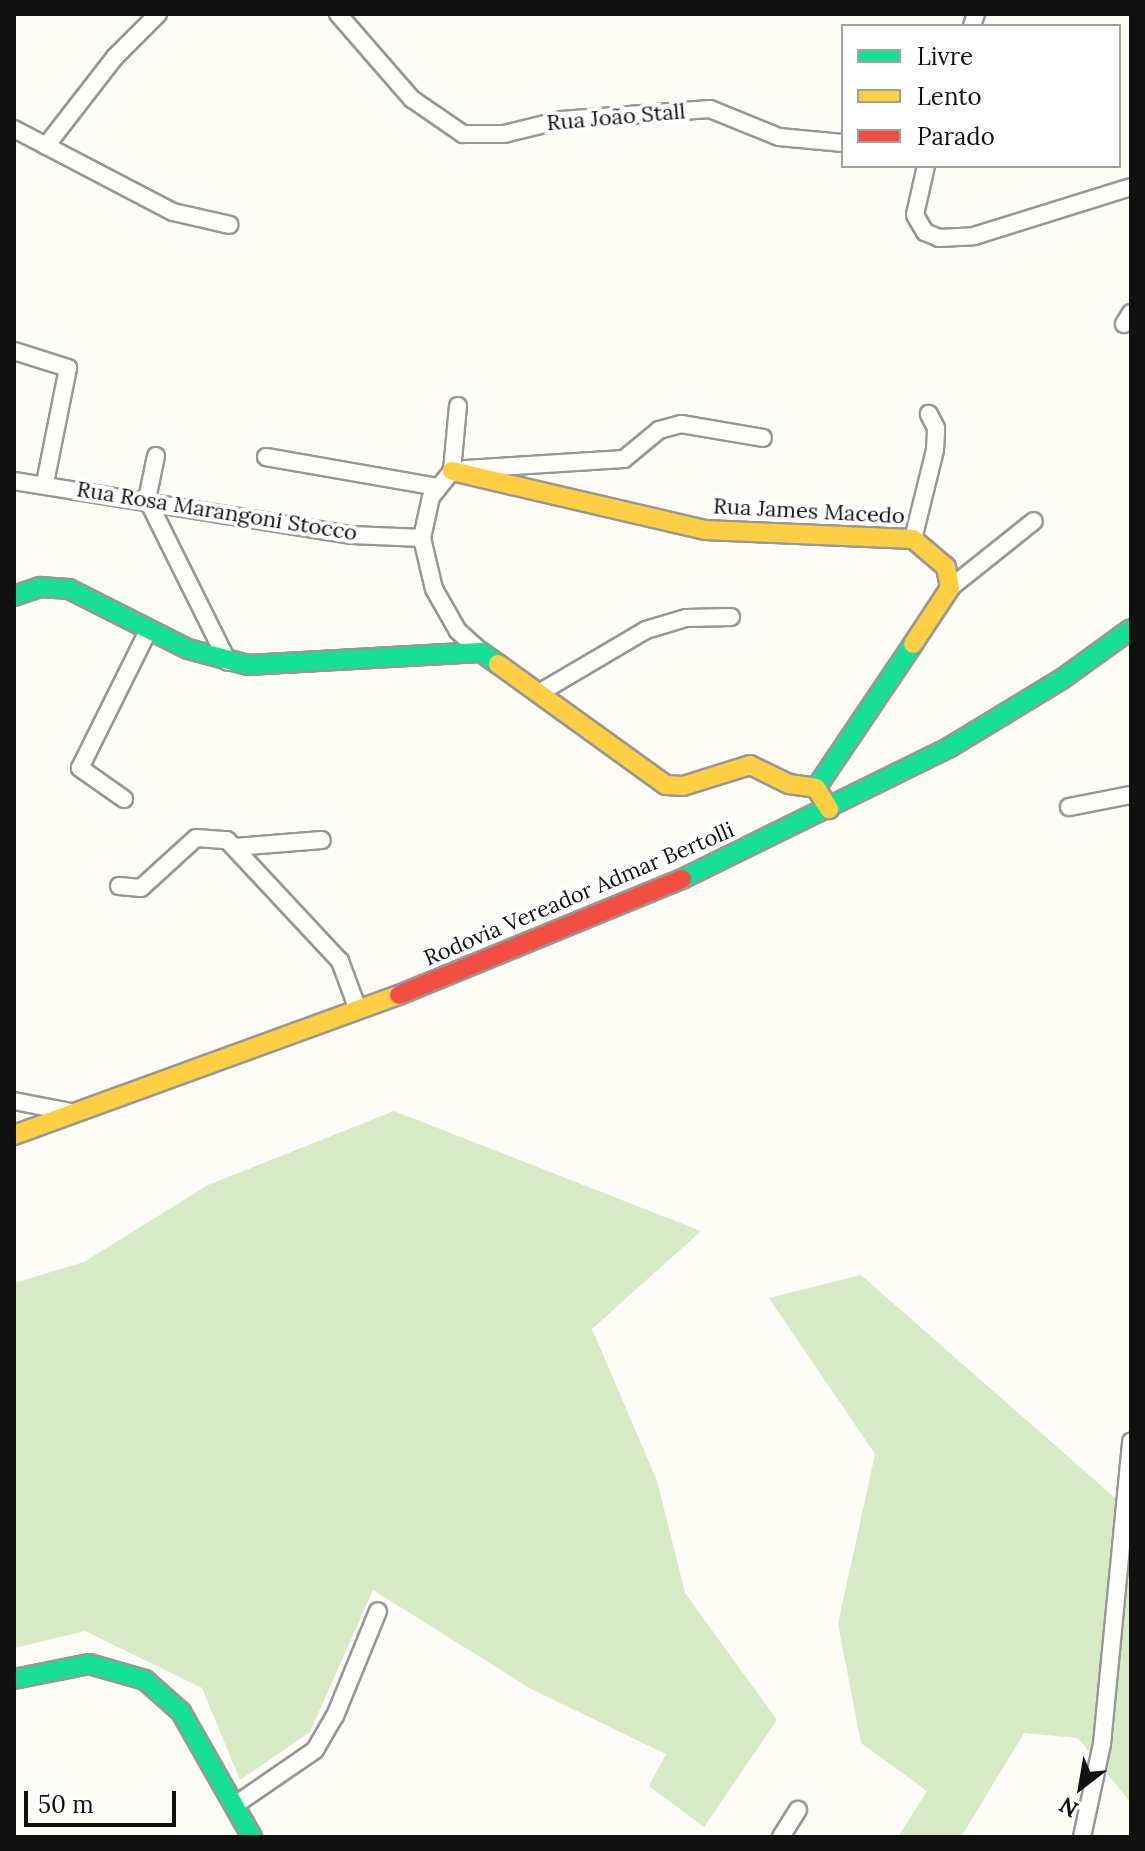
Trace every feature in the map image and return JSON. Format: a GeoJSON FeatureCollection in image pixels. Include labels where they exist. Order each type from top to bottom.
{"type":"FeatureCollection","features":[{"type":"Feature","properties":{"kind":"main road","name":"Rua James Macedo"},"geometry":{"type":"LineString","coordinates":[[452,471],[705,530],[913,539],[946,567],[950,588]]}},
{"type":"Feature","properties":{"kind":"main road"},"geometry":{"type":"LineString","coordinates":[[14,596],[40,587],[69,589],[149,629],[228,662],[271,667],[481,652],[666,785],[683,786],[750,765],[789,784],[816,788],[829,809]]}},
{"type":"Feature","properties":{"kind":"main road"},"geometry":{"type":"LineString","coordinates":[[816,788],[950,588]]}},
{"type":"Feature","properties":{"kind":"main road","name":"Rodovia Vereador Admar Bertolli"},"geometry":{"type":"LineString","coordinates":[[14,1135],[542,941],[829,809],[950,747],[1062,679],[1131,629]]}},
{"type":"Feature","properties":{"kind":"main road"},"geometry":{"type":"LineString","coordinates":[[14,1679],[89,1664],[145,1680],[181,1712],[252,1837]]}},
{"type":"Feature","properties":{"kind":"street"},"geometry":{"type":"LineString","coordinates":[[46,146],[115,57],[158,14]]}},
{"type":"Feature","properties":{"kind":"street","name":"Rua João Stall"},"geometry":{"type":"LineString","coordinates":[[338,14],[412,99],[463,134],[504,134],[561,120],[710,109],[779,137],[841,143]]}},
{"type":"Feature","properties":{"kind":"street"},"geometry":{"type":"LineString","coordinates":[[14,129],[173,212],[230,225]]}},
{"type":"Feature","properties":{"kind":"street"},"geometry":{"type":"LineString","coordinates":[[926,168],[915,215],[925,232],[939,238],[974,236],[1131,187]]}},
{"type":"Feature","properties":{"kind":"street"},"geometry":{"type":"LineString","coordinates":[[14,351],[68,368],[45,483]]}},
{"type":"Feature","properties":{"kind":"street"},"geometry":{"type":"LineString","coordinates":[[458,406],[452,471],[438,487],[422,538],[434,589],[458,631],[481,652]]}},
{"type":"Feature","properties":{"kind":"street"},"geometry":{"type":"LineString","coordinates":[[913,539],[935,450],[936,428],[929,414]]}},
{"type":"Feature","properties":{"kind":"street"},"geometry":{"type":"LineString","coordinates":[[452,471],[624,459],[659,430],[681,424],[763,438]]}},
{"type":"Feature","properties":{"kind":"street"},"geometry":{"type":"LineString","coordinates":[[156,456],[147,499],[228,662]]}},
{"type":"Feature","properties":{"kind":"street"},"geometry":{"type":"LineString","coordinates":[[266,457],[438,487]]}},
{"type":"Feature","properties":{"kind":"street","name":"Rua Rosa Marangoni Stocco"},"geometry":{"type":"LineString","coordinates":[[14,481],[147,499],[352,535],[422,538]]}},
{"type":"Feature","properties":{"kind":"street"},"geometry":{"type":"LineString","coordinates":[[950,588],[1034,521]]}},
{"type":"Feature","properties":{"kind":"street"},"geometry":{"type":"LineString","coordinates":[[539,693],[646,630],[686,618],[731,617]]}},
{"type":"Feature","properties":{"kind":"street"},"geometry":{"type":"LineString","coordinates":[[124,799],[80,768],[149,629]]}},
{"type":"Feature","properties":{"kind":"street"},"geometry":{"type":"LineString","coordinates":[[1069,807],[1131,795]]}},
{"type":"Feature","properties":{"kind":"street"},"geometry":{"type":"LineString","coordinates":[[119,886],[141,888],[188,844],[211,835],[235,847],[340,961],[358,1010]]}},
{"type":"Feature","properties":{"kind":"street"},"geometry":{"type":"LineString","coordinates":[[235,847],[322,840]]}},
{"type":"Feature","properties":{"kind":"street"},"geometry":{"type":"LineString","coordinates":[[14,1101],[75,1113]]}},
{"type":"Feature","properties":{"kind":"street"},"geometry":{"type":"LineString","coordinates":[[1082,1837],[1102,1744],[1131,1441]]}},
{"type":"Feature","properties":{"kind":"street"},"geometry":{"type":"LineString","coordinates":[[235,1805],[315,1750],[378,1611]]}},
{"type":"Feature","properties":{"kind":"street"},"geometry":{"type":"LineString","coordinates":[[781,1837],[798,1810]]}},
{"type":"Feature","properties":{"kind":"green space"},"geometry":{"type":"Polygon","coordinates":[[[394,1111],[701,1231],[592,1329],[657,1481],[685,1593],[777,1720],[704,1827],[649,1786],[666,1754],[531,1689],[373,1590],[310,1732],[240,1780],[202,1688],[85,1631],[14,1648],[14,1283],[84,1262],[208,1185],[394,1111]]]}},
{"type":"Feature","properties":{"kind":"green space"},"geometry":{"type":"Polygon","coordinates":[[[861,1275],[1131,1512],[1131,1803],[1078,1738],[1024,1733],[961,1837],[898,1837],[927,1791],[861,1743],[838,1624],[875,1454],[769,1298],[861,1275]]]}},
{"type":"Feature","properties":{"kind":"traffic: fast"},"geometry":{"type":"LineString","coordinates":[[14,596],[40,587],[69,589],[188,649],[248,665],[481,652],[498,664]]}},
{"type":"Feature","properties":{"kind":"traffic: fast"},"geometry":{"type":"LineString","coordinates":[[682,879],[950,747],[1062,679],[1131,629]]}},
{"type":"Feature","properties":{"kind":"traffic: fast"},"geometry":{"type":"LineString","coordinates":[[816,788],[913,644]]}},
{"type":"Feature","properties":{"kind":"traffic: fast"},"geometry":{"type":"LineString","coordinates":[[14,1679],[89,1664],[145,1680],[181,1712],[252,1837]]}},
{"type":"Feature","properties":{"kind":"traffic: slow"},"geometry":{"type":"LineString","coordinates":[[452,471],[705,530],[913,539],[946,567],[950,588],[913,644]]}},
{"type":"Feature","properties":{"kind":"traffic: slow"},"geometry":{"type":"LineString","coordinates":[[498,664],[666,785],[683,786],[750,765],[789,784],[816,788],[829,809]]}},
{"type":"Feature","properties":{"kind":"traffic: slow"},"geometry":{"type":"LineString","coordinates":[[14,1135],[399,995]]}},
{"type":"Feature","properties":{"kind":"traffic: jam"},"geometry":{"type":"LineString","coordinates":[[399,995],[682,879]]}}]}
